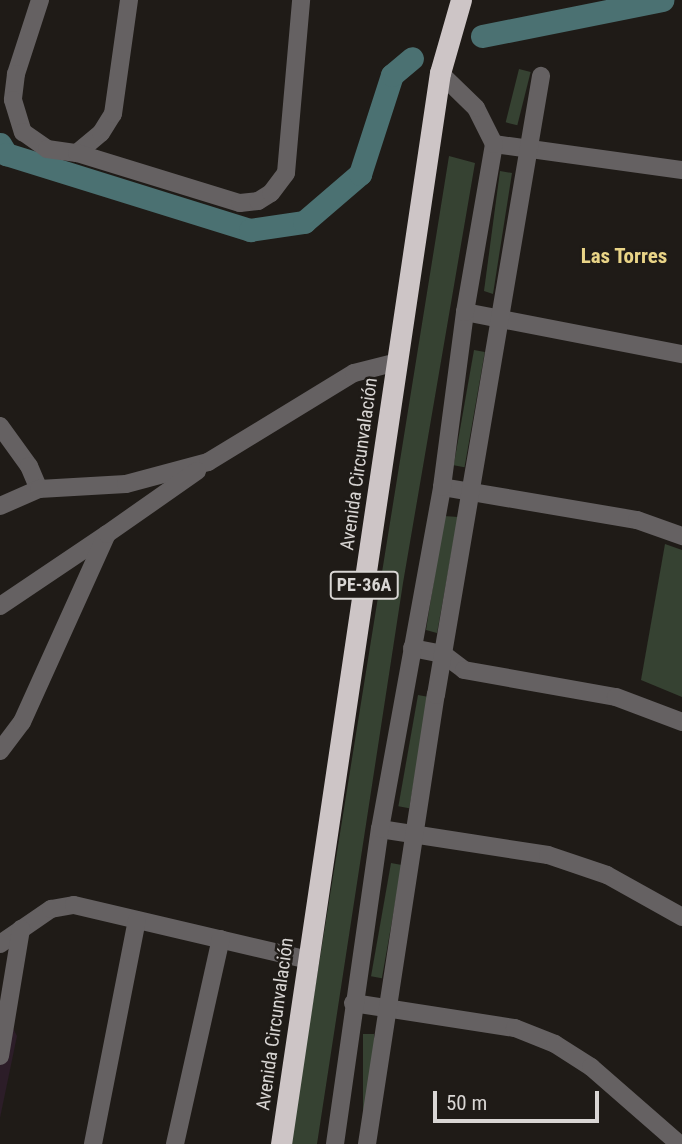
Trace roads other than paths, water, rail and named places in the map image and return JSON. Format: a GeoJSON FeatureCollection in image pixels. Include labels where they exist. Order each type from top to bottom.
{"type":"FeatureCollection","features":[{"type":"Feature","properties":{"kind":"highway","name":"Avenida Circunvalación"},"geometry":{"type":"LineString","coordinates":[[281,1144],[440,73],[461,0]]}},
{"type":"Feature","properties":{"kind":"street"},"geometry":{"type":"LineString","coordinates":[[40,0],[16,74],[13,100],[23,132],[47,149],[77,153],[240,203],[258,201],[271,193],[286,173],[301,0]]}},
{"type":"Feature","properties":{"kind":"street"},"geometry":{"type":"LineString","coordinates":[[77,153],[101,133],[113,114],[129,0]]}},
{"type":"Feature","properties":{"kind":"street"},"geometry":{"type":"LineString","coordinates":[[335,1144],[353,1003],[380,829],[442,487],[465,313],[494,144],[476,108],[440,73]]}},
{"type":"Feature","properties":{"kind":"street"},"geometry":{"type":"LineString","coordinates":[[367,1144],[438,682],[541,76]]}},
{"type":"Feature","properties":{"kind":"street"},"geometry":{"type":"LineString","coordinates":[[494,144],[682,170]]}},
{"type":"Feature","properties":{"kind":"street"},"geometry":{"type":"LineString","coordinates":[[465,313],[682,354]]}},
{"type":"Feature","properties":{"kind":"street"},"geometry":{"type":"LineString","coordinates":[[0,606],[208,463],[354,373],[397,362]]}},
{"type":"Feature","properties":{"kind":"street"},"geometry":{"type":"LineString","coordinates":[[0,426],[29,466],[39,489]]}},
{"type":"Feature","properties":{"kind":"street"},"geometry":{"type":"LineString","coordinates":[[0,506],[39,489],[126,484],[208,463]]}},
{"type":"Feature","properties":{"kind":"street"},"geometry":{"type":"LineString","coordinates":[[442,487],[637,520],[682,536]]}},
{"type":"Feature","properties":{"kind":"street"},"geometry":{"type":"LineString","coordinates":[[0,751],[22,722],[107,534]]}},
{"type":"Feature","properties":{"kind":"street"},"geometry":{"type":"LineString","coordinates":[[412,648],[443,654],[464,670],[616,697],[682,722]]}},
{"type":"Feature","properties":{"kind":"street"},"geometry":{"type":"LineString","coordinates":[[407,677],[438,682],[464,670]]}},
{"type":"Feature","properties":{"kind":"street"},"geometry":{"type":"LineString","coordinates":[[380,829],[548,855],[607,875],[682,917]]}},
{"type":"Feature","properties":{"kind":"street"},"geometry":{"type":"LineString","coordinates":[[0,944],[51,909],[74,905],[308,960]]}},
{"type":"Feature","properties":{"kind":"street"},"geometry":{"type":"LineString","coordinates":[[93,1144],[136,920]]}},
{"type":"Feature","properties":{"kind":"street"},"geometry":{"type":"LineString","coordinates":[[0,1056],[21,929]]}},
{"type":"Feature","properties":{"kind":"street"},"geometry":{"type":"LineString","coordinates":[[175,1144],[220,939]]}},
{"type":"Feature","properties":{"kind":"street"},"geometry":{"type":"LineString","coordinates":[[353,1003],[515,1028],[555,1044],[591,1067],[678,1141]]}},
{"type":"Feature","properties":{"kind":"waterway"},"geometry":{"type":"LineString","coordinates":[[482,36],[662,0]]}},
{"type":"Feature","properties":{"kind":"waterway"},"geometry":{"type":"LineString","coordinates":[[0,144],[6,154],[250,230],[304,222],[360,174],[392,75],[412,58]]}},
{"type":"Feature","properties":{"kind":"district","name":"Las Torres"},"geometry":{"type":"Point","coordinates":[624,256]}}]}
